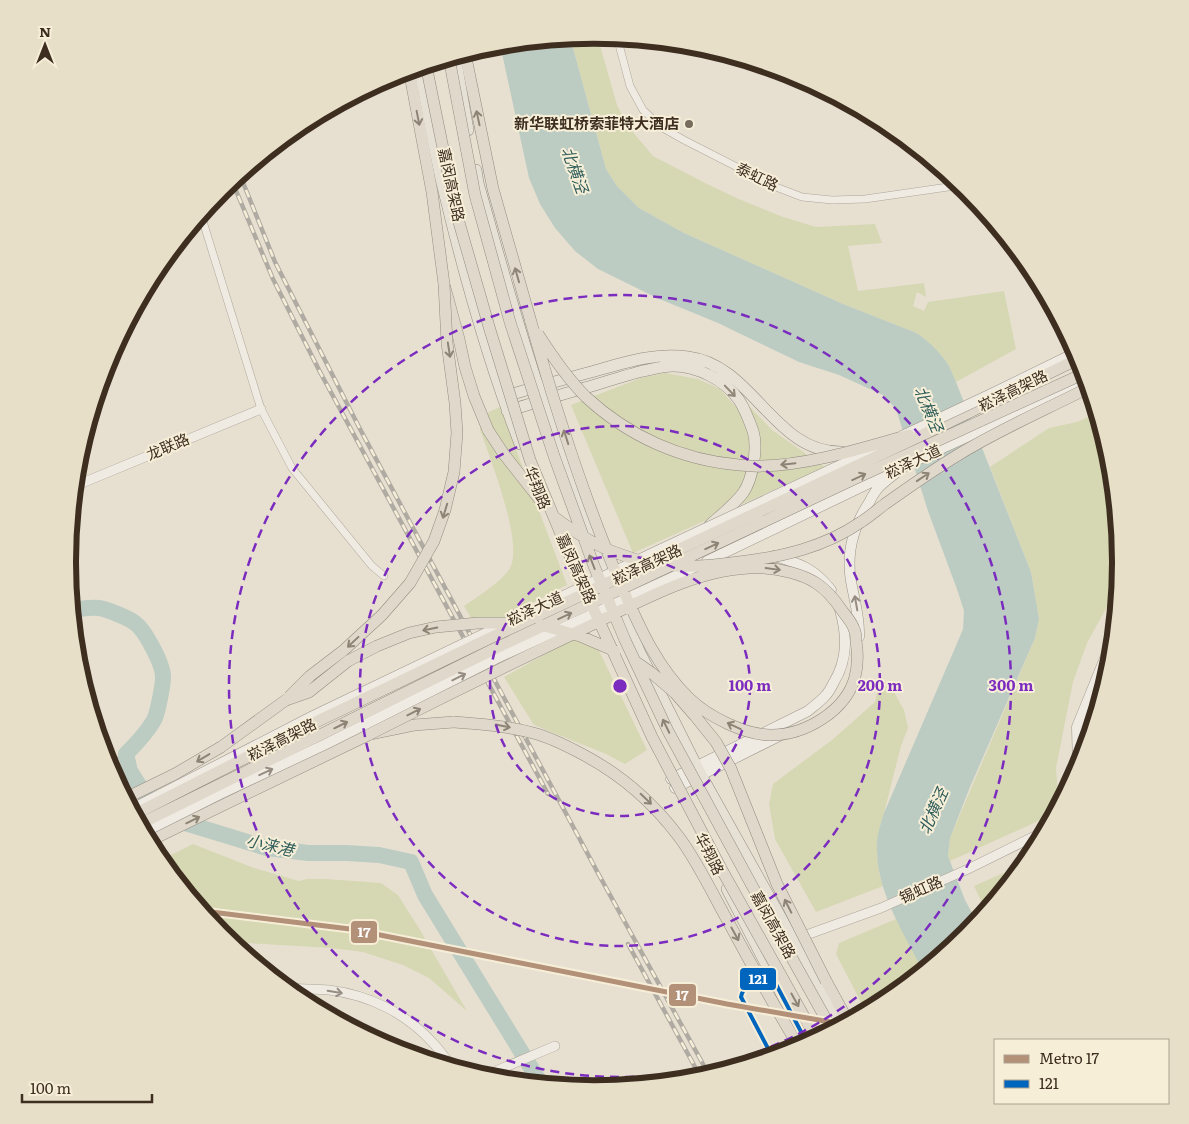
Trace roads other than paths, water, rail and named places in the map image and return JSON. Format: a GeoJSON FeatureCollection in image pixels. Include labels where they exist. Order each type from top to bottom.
{"type":"FeatureCollection","features":[{"type":"Feature","properties":{"kind":"highway"},"geometry":{"type":"LineString","coordinates":[[156,837],[584,628],[629,607],[638,603],[673,586],[710,574],[740,568],[767,568],[794,573],[817,583],[836,601],[854,627],[858,653],[855,679],[842,702],[820,721],[797,732],[770,735],[741,730],[713,716],[691,700],[668,675],[652,650],[637,621],[633,612],[630,604],[615,570],[583,488],[541,358],[493,189],[466,60]]}},
{"type":"Feature","properties":{"kind":"highway","name":"嘉闵高架路"},"geometry":{"type":"LineString","coordinates":[[450,64],[476,195],[510,322],[554,456],[594,566],[625,640],[668,731],[829,1024]]}},
{"type":"Feature","properties":{"kind":"highway","name":"嘉闵高架路"},"geometry":{"type":"LineString","coordinates":[[427,71],[456,212],[530,460],[578,575],[652,737],[723,872],[813,1032]]}},
{"type":"Feature","properties":{"kind":"highway"},"geometry":{"type":"LineString","coordinates":[[132,795],[175,774],[221,747],[286,700],[310,676],[344,650],[382,615],[410,583],[437,533],[445,510],[454,472],[457,433],[447,343],[444,284],[432,192],[410,78]]}},
{"type":"Feature","properties":{"kind":"highway"},"geometry":{"type":"LineString","coordinates":[[444,284],[474,396],[488,430],[503,453],[554,517],[601,547],[654,565],[714,565],[751,561],[810,548],[860,523],[925,476],[998,431],[1083,390]]}},
{"type":"Feature","properties":{"kind":"highway"},"geometry":{"type":"LineString","coordinates":[[530,322],[570,380],[586,397],[633,433],[685,455],[720,463],[753,466],[790,463],[829,456],[937,428]]}},
{"type":"Feature","properties":{"kind":"highway","name":"崧泽高架路"},"geometry":{"type":"LineString","coordinates":[[141,811],[488,639],[937,428],[1072,362]]}},
{"type":"Feature","properties":{"kind":"highway","name":"崧泽高架路"},"geometry":{"type":"LineString","coordinates":[[146,821],[492,650],[854,479],[1078,376]]}},
{"type":"Feature","properties":{"kind":"highway"},"geometry":{"type":"LineString","coordinates":[[286,700],[309,692],[348,661],[377,646],[408,633],[436,627],[513,622],[542,625],[580,636],[612,649],[635,662],[675,693],[716,742],[731,769],[777,884],[845,1016]]}},
{"type":"Feature","properties":{"kind":"highway"},"geometry":{"type":"LineString","coordinates":[[370,734],[414,725],[454,722],[493,724],[535,733],[572,748],[632,785],[658,810],[680,838],[795,1040]]}},
{"type":"Feature","properties":{"kind":"main road","name":"华翔路"},"geometry":{"type":"LineString","coordinates":[[456,62],[478,183],[542,401],[567,470],[639,650],[699,771],[838,1020]]}},
{"type":"Feature","properties":{"kind":"main road","name":"华翔路"},"geometry":{"type":"LineString","coordinates":[[420,74],[443,189],[481,331],[507,411],[574,578],[673,784],[803,1036]]}},
{"type":"Feature","properties":{"kind":"main road","name":"崧泽大道"},"geometry":{"type":"LineString","coordinates":[[138,806],[313,716],[1069,356]]}},
{"type":"Feature","properties":{"kind":"main road"},"geometry":{"type":"LineString","coordinates":[[503,397],[641,358],[689,357],[722,368],[788,432],[802,442],[819,449],[835,452],[869,452]]}},
{"type":"Feature","properties":{"kind":"main road"},"geometry":{"type":"LineString","coordinates":[[507,411],[657,368],[673,366],[708,374],[724,384],[739,399],[754,436],[755,452],[751,475],[744,492],[708,527]]}},
{"type":"Feature","properties":{"kind":"main road","name":"崧泽大道"},"geometry":{"type":"LineString","coordinates":[[151,829],[326,744],[495,659],[1081,385]]}},
{"type":"Feature","properties":{"kind":"main road"},"geometry":{"type":"LineString","coordinates":[[673,784],[813,719],[830,707],[841,696],[855,668],[859,629],[851,579],[850,556],[853,534],[862,511],[877,489],[905,466]]}},
{"type":"Feature","properties":{"kind":"main road"},"geometry":{"type":"LineString","coordinates":[[699,771],[808,711],[826,695],[838,676],[843,665],[846,646],[844,624],[838,600],[826,584],[813,572],[796,562],[768,554],[707,561]]}},
{"type":"Feature","properties":{"kind":"main road"},"geometry":{"type":"LineString","coordinates":[[1078,748],[1077,727],[1103,663]]}},
{"type":"Feature","properties":{"kind":"street","name":"泰虹路"},"geometry":{"type":"LineString","coordinates":[[619,45],[630,86],[643,110],[661,127],[776,187],[802,197],[832,200],[865,199],[951,187]]}},
{"type":"Feature","properties":{"kind":"street"},"geometry":{"type":"LineString","coordinates":[[203,222],[261,409],[292,468],[372,566],[384,576]]}},
{"type":"Feature","properties":{"kind":"street","name":"龙联路"},"geometry":{"type":"LineString","coordinates":[[83,483],[261,409]]}},
{"type":"Feature","properties":{"kind":"street","name":"锡虹路"},"geometry":{"type":"LineString","coordinates":[[793,940],[881,908],[1032,838]]}},
{"type":"Feature","properties":{"kind":"street"},"geometry":{"type":"LineString","coordinates":[[301,989],[329,990],[360,996],[394,1010],[420,1030],[445,1058]]}},
{"type":"Feature","properties":{"kind":"street"},"geometry":{"type":"LineString","coordinates":[[497,1071],[555,1046]]}},
{"type":"Feature","properties":{"kind":"water","name":"北横泾"},"geometry":{"type":"Polygon","coordinates":[[[572,45],[606,169],[617,186],[639,208],[684,233],[843,304],[914,332],[929,342],[947,362],[953,374],[1031,572],[1039,619],[1035,638],[970,787],[950,838],[948,856],[965,900],[973,915],[920,965],[900,928],[887,898],[878,867],[877,841],[884,813],[963,629],[964,611],[928,511],[896,409],[883,395],[839,375],[799,362],[718,323],[657,298],[598,269],[575,251],[555,228],[540,204],[529,178],[502,52],[527,48],[572,45]]]}},
{"type":"Feature","properties":{"kind":"waterway","name":"小涞港"},"geometry":{"type":"LineString","coordinates":[[79,609],[99,608],[132,621],[144,633],[157,656],[163,677],[155,718],[138,742],[126,754],[130,771],[155,810],[182,822],[267,848],[308,853],[379,855],[411,862],[425,895],[537,1077]]}},
{"type":"Feature","properties":{"kind":"waterway"},"geometry":{"type":"LineString","coordinates":[[116,759],[126,754]]}},
{"type":"Feature","properties":{"kind":"railway"},"geometry":{"type":"LineString","coordinates":[[243,182],[275,262],[360,429],[599,875],[705,1068]]}},
{"type":"Feature","properties":{"kind":"railway"},"geometry":{"type":"LineString","coordinates":[[235,189],[273,279],[320,372],[548,794]]}},
{"type":"Feature","properties":{"kind":"railway"},"geometry":{"type":"LineString","coordinates":[[628,944],[697,1070]]}},
{"type":"Feature","properties":{"kind":"metro line","name":"17"},"geometry":{"type":"LineString","coordinates":[[213,912],[350,929],[727,1004],[833,1022]]}},
{"type":"Feature","properties":{"kind":"place","name":"新华联虹桥索菲特大酒店"},"geometry":{"type":"Point","coordinates":[689,124]}}]}
